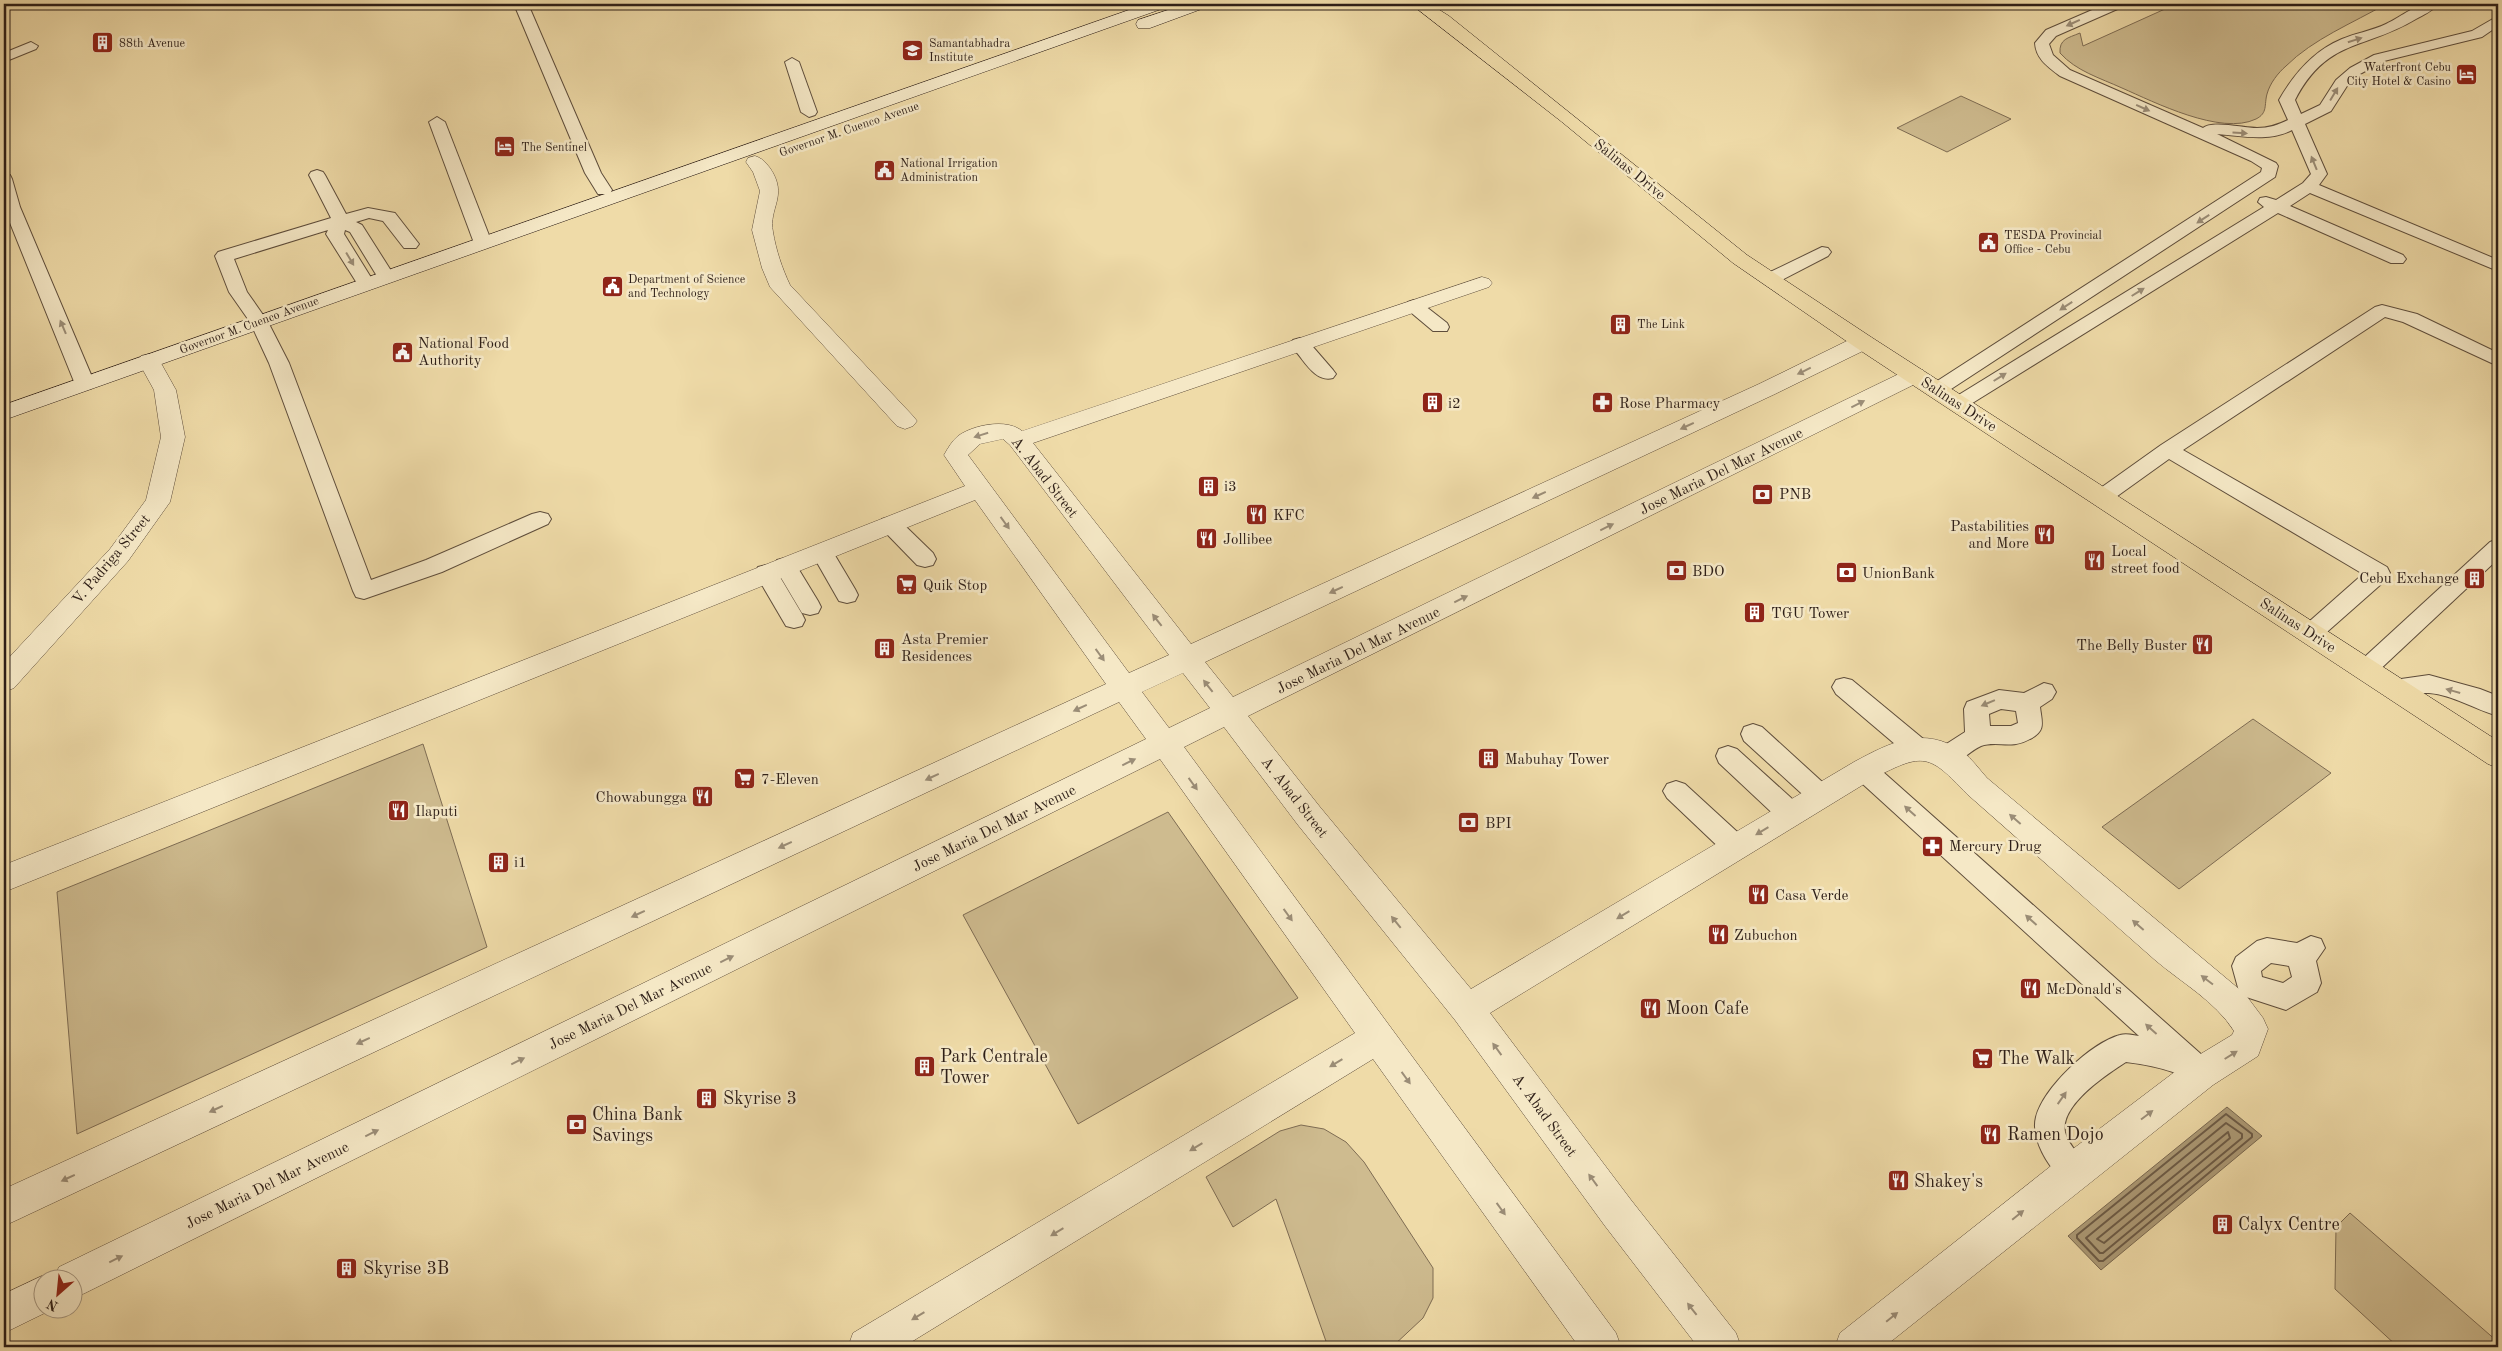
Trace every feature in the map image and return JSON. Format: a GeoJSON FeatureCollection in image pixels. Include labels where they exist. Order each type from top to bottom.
{"type":"FeatureCollection","features":[{"type":"Feature","properties":{"kind":"main road","name":"Salinas Drive"},"geometry":{"type":"LineString","coordinates":[[1418,4],[1443,19],[1740,259],[1863,342],[1938,389],[2498,756]]}},
{"type":"Feature","properties":{"kind":"main road","name":"Salinas Drive"},"geometry":{"type":"LineString","coordinates":[[1431,4],[1443,19]]}},
{"type":"Feature","properties":{"kind":"street","name":"Governor M. Cuenco Avenue"},"geometry":{"type":"LineString","coordinates":[[489,241],[527,220],[809,112],[1116,4]]}},
{"type":"Feature","properties":{"kind":"street","name":"Governor M. Cuenco Avenue"},"geometry":{"type":"LineString","coordinates":[[4,413],[1161,4]]}},
{"type":"Feature","properties":{"kind":"street","name":"Governor M. Cuenco Avenue"},"geometry":{"type":"LineString","coordinates":[[489,241],[541,235],[824,139],[1201,4]]}},
{"type":"Feature","properties":{"kind":"street"},"geometry":{"type":"LineString","coordinates":[[755,162],[762,171],[770,191],[762,230],[772,268],[780,287],[905,421]]}},
{"type":"Feature","properties":{"kind":"street"},"geometry":{"type":"LineString","coordinates":[[1018,440],[1482,283]]}},
{"type":"Feature","properties":{"kind":"street"},"geometry":{"type":"LineString","coordinates":[[4,1208],[1767,389],[1863,342]]}},
{"type":"Feature","properties":{"kind":"street","name":"V. Padriga Street"},"geometry":{"type":"LineString","coordinates":[[4,680],[119,555],[158,502],[173,437],[165,390],[149,361]]}},
{"type":"Feature","properties":{"kind":"street","name":"Jose Maria Del Mar Avenue"},"geometry":{"type":"LineString","coordinates":[[82,1275],[1915,375]]}},
{"type":"Feature","properties":{"kind":"street","name":"A. Abad Street"},"geometry":{"type":"LineString","coordinates":[[1602,1347],[980,489],[956,455],[960,445],[970,439],[995,431],[1009,432],[1018,440],[1229,713],[1467,1009],[1618,1213],[1722,1347]]}},
{"type":"Feature","properties":{"kind":"street"},"geometry":{"type":"LineString","coordinates":[[4,879],[980,489]]}},
{"type":"Feature","properties":{"kind":"street"},"geometry":{"type":"LineString","coordinates":[[1467,1009],[1864,770],[1911,748],[1932,753],[2175,957],[2220,990],[2241,994],[2240,1010],[2251,1029],[2246,1045],[2196,1069],[2074,1171],[1854,1347]]}},
{"type":"Feature","properties":{"kind":"street"},"geometry":{"type":"LineString","coordinates":[[867,1347],[1377,1038]]}},
{"type":"Feature","properties":{"kind":"street"},"geometry":{"type":"LineString","coordinates":[[4,1314],[32,1300]]}},
{"type":"Feature","properties":{"kind":"lane"},"geometry":{"type":"LineString","coordinates":[[520,4],[593,173],[604,190]]}},
{"type":"Feature","properties":{"kind":"lane"},"geometry":{"type":"LineString","coordinates":[[1938,389],[2269,174],[2270,166],[2257,158],[2065,73],[2048,60],[2042,50],[2042,43],[2050,33],[2117,4]]}},
{"type":"Feature","properties":{"kind":"lane"},"geometry":{"type":"LineString","coordinates":[[1959,403],[2309,187],[2319,174],[2287,100],[2294,85],[2304,72],[2344,43],[2388,29],[2431,4]]}},
{"type":"Feature","properties":{"kind":"lane"},"geometry":{"type":"LineString","coordinates":[[2174,121],[2233,132],[2258,133],[2278,131],[2326,108],[2340,83],[2355,71],[2379,58],[2477,34],[2498,20]]}},
{"type":"Feature","properties":{"kind":"lane"},"geometry":{"type":"LineString","coordinates":[[4,58],[31,46]]}},
{"type":"Feature","properties":{"kind":"lane"},"geometry":{"type":"LineString","coordinates":[[792,62],[809,112]]}},
{"type":"Feature","properties":{"kind":"lane"},"geometry":{"type":"LineString","coordinates":[[437,122],[489,241]]}},
{"type":"Feature","properties":{"kind":"lane"},"geometry":{"type":"LineString","coordinates":[[317,175],[340,220],[356,229],[386,277]]}},
{"type":"Feature","properties":{"kind":"lane"},"geometry":{"type":"LineString","coordinates":[[4,180],[8,208],[85,384]]}},
{"type":"Feature","properties":{"kind":"lane"},"geometry":{"type":"LineString","coordinates":[[2309,187],[2498,266]]}},
{"type":"Feature","properties":{"kind":"lane"},"geometry":{"type":"LineString","coordinates":[[2244,192],[2397,259]]}},
{"type":"Feature","properties":{"kind":"lane"},"geometry":{"type":"LineString","coordinates":[[410,244],[389,217],[368,213],[224,256],[238,292],[259,322],[279,363],[364,591],[434,566],[540,519]]}},
{"type":"Feature","properties":{"kind":"lane"},"geometry":{"type":"LineString","coordinates":[[340,220],[335,234],[366,284]]}},
{"type":"Feature","properties":{"kind":"lane"},"geometry":{"type":"LineString","coordinates":[[1770,279],[1822,252]]}},
{"type":"Feature","properties":{"kind":"lane"},"geometry":{"type":"LineString","coordinates":[[1414,306],[1440,327]]}},
{"type":"Feature","properties":{"kind":"lane"},"geometry":{"type":"LineString","coordinates":[[2102,497],[2168,450],[2382,311],[2410,318],[2498,360]]}},
{"type":"Feature","properties":{"kind":"lane"},"geometry":{"type":"LineString","coordinates":[[1300,344],[1326,374]]}},
{"type":"Feature","properties":{"kind":"lane"},"geometry":{"type":"LineString","coordinates":[[2168,450],[2379,573],[2311,633]]}},
{"type":"Feature","properties":{"kind":"lane"},"geometry":{"type":"LineString","coordinates":[[890,524],[925,558]]}},
{"type":"Feature","properties":{"kind":"lane"},"geometry":{"type":"LineString","coordinates":[[2366,669],[2498,547]]}},
{"type":"Feature","properties":{"kind":"lane"},"geometry":{"type":"LineString","coordinates":[[822,552],[847,595]]}},
{"type":"Feature","properties":{"kind":"lane"},"geometry":{"type":"LineString","coordinates":[[775,570],[802,613]]}},
{"type":"Feature","properties":{"kind":"lane"},"geometry":{"type":"LineString","coordinates":[[2396,688],[2430,684],[2480,698],[2498,707]]}},
{"type":"Feature","properties":{"kind":"lane"},"geometry":{"type":"LineString","coordinates":[[1844,687],[1932,753],[1978,736],[2015,736],[2031,727],[2036,698],[1999,699],[1976,709],[1978,736]]}},
{"type":"Feature","properties":{"kind":"lane"},"geometry":{"type":"LineString","coordinates":[[1753,734],[1821,796]]}},
{"type":"Feature","properties":{"kind":"lane"},"geometry":{"type":"LineString","coordinates":[[1728,756],[1791,814]]}},
{"type":"Feature","properties":{"kind":"lane"},"geometry":{"type":"LineString","coordinates":[[1864,770],[2196,1069]]}},
{"type":"Feature","properties":{"kind":"lane"},"geometry":{"type":"LineString","coordinates":[[1676,791],[1736,847]]}},
{"type":"Feature","properties":{"kind":"lane"},"geometry":{"type":"LineString","coordinates":[[2267,950],[2306,952],[2307,983],[2286,998],[2241,994],[2246,966],[2267,950]]}},
{"type":"Feature","properties":{"kind":"lane"},"geometry":{"type":"LineString","coordinates":[[2074,1171],[2054,1145],[2049,1122],[2061,1097],[2078,1079],[2122,1048],[2141,1050],[2196,1069]]}},
{"type":"Feature","properties":{"kind":"shaded area"},"geometry":{"type":"Polygon","coordinates":[[[2176,4],[2386,4],[2334,32],[2297,56],[2272,82],[2268,90],[2265,108],[2260,117],[2242,123],[2207,120],[2169,108],[2089,74],[2073,65],[2060,53],[2063,42],[2072,36],[2080,33],[2083,46],[2176,4]]]}},
{"type":"Feature","properties":{"kind":"shaded area"},"geometry":{"type":"Polygon","coordinates":[[[1961,96],[2011,119],[1947,152],[1897,128],[1961,96]]]}},
{"type":"Feature","properties":{"kind":"shaded area"},"geometry":{"type":"Polygon","coordinates":[[[2253,719],[2331,773],[2179,889],[2102,827],[2253,719]]]}},
{"type":"Feature","properties":{"kind":"shaded area"},"geometry":{"type":"Polygon","coordinates":[[[423,744],[487,947],[77,1134],[57,892],[423,744]]]}},
{"type":"Feature","properties":{"kind":"shaded area"},"geometry":{"type":"Polygon","coordinates":[[[1168,812],[1298,998],[1078,1124],[963,915],[1168,812]]]}},
{"type":"Feature","properties":{"kind":"shaded area"},"geometry":{"type":"Polygon","coordinates":[[[1301,1125],[1324,1129],[1346,1142],[1364,1162],[1433,1268],[1433,1298],[1423,1318],[1392,1347],[1328,1347],[1276,1199],[1233,1227],[1206,1177],[1280,1131],[1301,1125]]]}},
{"type":"Feature","properties":{"kind":"shaded area"},"geometry":{"type":"Polygon","coordinates":[[[2350,1213],[2498,1342],[2498,1347],[2398,1347],[2335,1289],[2336,1227],[2350,1213]]]}},
{"type":"Feature","properties":{"kind":"water"},"geometry":{"type":"Polygon","coordinates":[[[2227,1107],[2262,1136],[2101,1270],[2068,1236],[2227,1107]]]}},
{"type":"Feature","properties":{"kind":"place","name":"88th Avenue"},"geometry":{"type":"Point","coordinates":[103,43]}},
{"type":"Feature","properties":{"kind":"place","name":"Samantabhadra Institute"},"geometry":{"type":"Point","coordinates":[913,50]}},
{"type":"Feature","properties":{"kind":"place","name":"Waterfront Cebu City Hotel & Casino"},"geometry":{"type":"Point","coordinates":[2467,74]}},
{"type":"Feature","properties":{"kind":"place","name":"The Sentinel"},"geometry":{"type":"Point","coordinates":[505,147]}},
{"type":"Feature","properties":{"kind":"place","name":"National Irrigation Administration"},"geometry":{"type":"Point","coordinates":[884,170]}},
{"type":"Feature","properties":{"kind":"place","name":"TESDA Provincial Office - Cebu"},"geometry":{"type":"Point","coordinates":[1988,242]}},
{"type":"Feature","properties":{"kind":"place","name":"Department of Science and Technology"},"geometry":{"type":"Point","coordinates":[612,286]}},
{"type":"Feature","properties":{"kind":"place","name":"The Link"},"geometry":{"type":"Point","coordinates":[1621,324]}},
{"type":"Feature","properties":{"kind":"place","name":"National Food Authority"},"geometry":{"type":"Point","coordinates":[402,352]}},
{"type":"Feature","properties":{"kind":"place","name":"i2"},"geometry":{"type":"Point","coordinates":[1432,403]}},
{"type":"Feature","properties":{"kind":"place","name":"Rose Pharmacy"},"geometry":{"type":"Point","coordinates":[1603,403]}},
{"type":"Feature","properties":{"kind":"place","name":"i3"},"geometry":{"type":"Point","coordinates":[1208,486]}},
{"type":"Feature","properties":{"kind":"place","name":"PNB"},"geometry":{"type":"Point","coordinates":[1763,494]}},
{"type":"Feature","properties":{"kind":"place","name":"KFC"},"geometry":{"type":"Point","coordinates":[1257,515]}},
{"type":"Feature","properties":{"kind":"place","name":"Pastabilities and More"},"geometry":{"type":"Point","coordinates":[2045,535]}},
{"type":"Feature","properties":{"kind":"place","name":"Jollibee"},"geometry":{"type":"Point","coordinates":[1207,539]}},
{"type":"Feature","properties":{"kind":"place","name":"Local street food"},"geometry":{"type":"Point","coordinates":[2095,560]}},
{"type":"Feature","properties":{"kind":"place","name":"BDO"},"geometry":{"type":"Point","coordinates":[1676,571]}},
{"type":"Feature","properties":{"kind":"place","name":"UnionBank"},"geometry":{"type":"Point","coordinates":[1846,573]}},
{"type":"Feature","properties":{"kind":"place","name":"Cebu Exchange"},"geometry":{"type":"Point","coordinates":[2475,578]}},
{"type":"Feature","properties":{"kind":"place","name":"Quik Stop"},"geometry":{"type":"Point","coordinates":[907,585]}},
{"type":"Feature","properties":{"kind":"place","name":"TGU Tower"},"geometry":{"type":"Point","coordinates":[1755,613]}},
{"type":"Feature","properties":{"kind":"place","name":"The Belly Buster"},"geometry":{"type":"Point","coordinates":[2203,645]}},
{"type":"Feature","properties":{"kind":"place","name":"Asta Premier Residences"},"geometry":{"type":"Point","coordinates":[885,648]}},
{"type":"Feature","properties":{"kind":"place","name":"Mabuhay Tower"},"geometry":{"type":"Point","coordinates":[1489,759]}},
{"type":"Feature","properties":{"kind":"place","name":"7-Eleven"},"geometry":{"type":"Point","coordinates":[745,779]}},
{"type":"Feature","properties":{"kind":"place","name":"Chowabungga"},"geometry":{"type":"Point","coordinates":[703,797]}},
{"type":"Feature","properties":{"kind":"place","name":"Ilaputi"},"geometry":{"type":"Point","coordinates":[399,811]}},
{"type":"Feature","properties":{"kind":"place","name":"BPI"},"geometry":{"type":"Point","coordinates":[1469,823]}},
{"type":"Feature","properties":{"kind":"place","name":"Mercury Drug"},"geometry":{"type":"Point","coordinates":[1933,846]}},
{"type":"Feature","properties":{"kind":"place","name":"i1"},"geometry":{"type":"Point","coordinates":[498,862]}},
{"type":"Feature","properties":{"kind":"place","name":"Casa Verde"},"geometry":{"type":"Point","coordinates":[1759,895]}},
{"type":"Feature","properties":{"kind":"place","name":"Zubuchon"},"geometry":{"type":"Point","coordinates":[1718,935]}},
{"type":"Feature","properties":{"kind":"place","name":"McDonald's"},"geometry":{"type":"Point","coordinates":[2030,989]}},
{"type":"Feature","properties":{"kind":"place","name":"Moon Cafe"},"geometry":{"type":"Point","coordinates":[1650,1008]}},
{"type":"Feature","properties":{"kind":"place","name":"The Walk"},"geometry":{"type":"Point","coordinates":[1982,1058]}},
{"type":"Feature","properties":{"kind":"place","name":"Park Centrale Tower"},"geometry":{"type":"Point","coordinates":[924,1066]}},
{"type":"Feature","properties":{"kind":"place","name":"Skyrise 3"},"geometry":{"type":"Point","coordinates":[707,1098]}},
{"type":"Feature","properties":{"kind":"place","name":"China Bank Savings"},"geometry":{"type":"Point","coordinates":[576,1124]}},
{"type":"Feature","properties":{"kind":"place","name":"Ramen Dojo"},"geometry":{"type":"Point","coordinates":[1991,1134]}},
{"type":"Feature","properties":{"kind":"place","name":"Shakey's"},"geometry":{"type":"Point","coordinates":[1898,1181]}},
{"type":"Feature","properties":{"kind":"place","name":"Calyx Centre"},"geometry":{"type":"Point","coordinates":[2222,1224]}},
{"type":"Feature","properties":{"kind":"place","name":"Skyrise 3B"},"geometry":{"type":"Point","coordinates":[347,1268]}}]}
